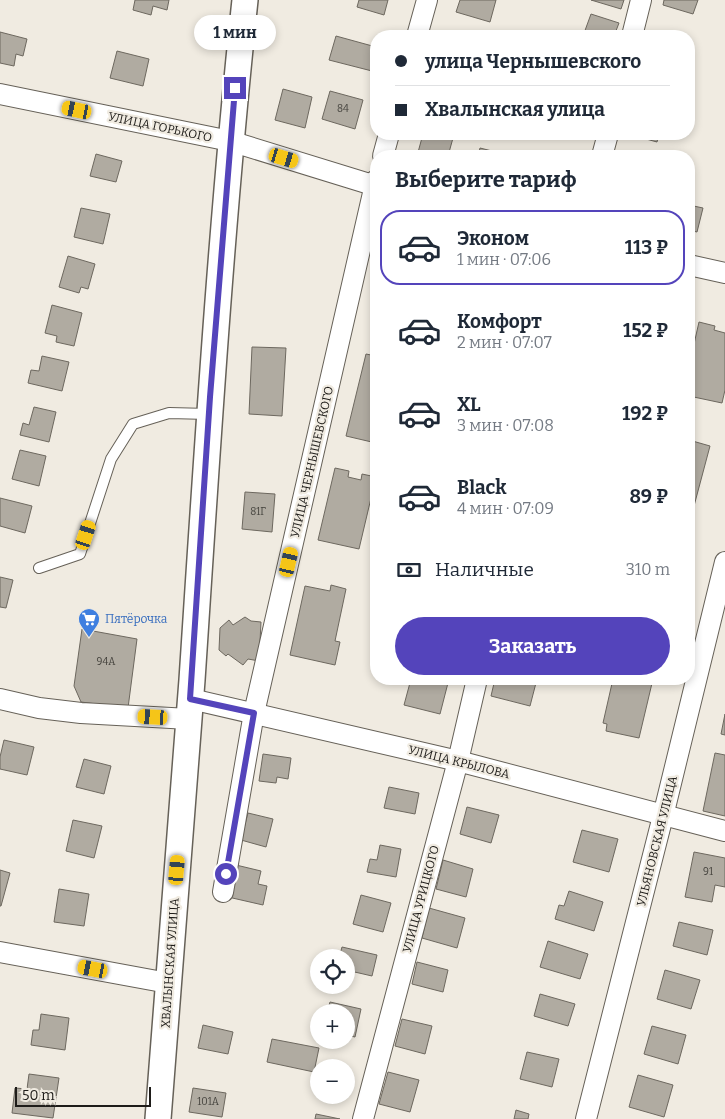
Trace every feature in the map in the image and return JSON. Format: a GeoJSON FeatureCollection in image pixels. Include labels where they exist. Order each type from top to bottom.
{"type":"FeatureCollection","features":[{"type":"Feature","properties":{"kind":"street","name":"ХВАЛЫНСКАЯ УЛИЦА"},"geometry":{"type":"LineString","coordinates":[[158,1119],[190,709],[209,414],[230,141],[245,0]]}},
{"type":"Feature","properties":{"kind":"street"},"geometry":{"type":"LineString","coordinates":[[419,30],[427,0]]}},
{"type":"Feature","properties":{"kind":"street"},"geometry":{"type":"LineString","coordinates":[[634,30],[641,0]]}},
{"type":"Feature","properties":{"kind":"street","name":"УЛИЦА ГОРЬКОГО"},"geometry":{"type":"LineString","coordinates":[[0,94],[230,141],[370,182]]}},
{"type":"Feature","properties":{"kind":"street","name":"УЛИЦА ЧЕРНЫШЕВСКОГО"},"geometry":{"type":"LineString","coordinates":[[223,892],[254,713],[370,210]]}},
{"type":"Feature","properties":{"kind":"street"},"geometry":{"type":"LineString","coordinates":[[695,266],[725,273]]}},
{"type":"Feature","properties":{"kind":"street","name":"УЛЬЯНОВСКАЯ УЛИЦА"},"geometry":{"type":"LineString","coordinates":[[695,685],[725,562]]}},
{"type":"Feature","properties":{"kind":"street","name":"УЛИЦА УРИЦКОГО"},"geometry":{"type":"LineString","coordinates":[[363,1119],[458,760],[476,685]]}},
{"type":"Feature","properties":{"kind":"street","name":"УЛЬЯНОВСКАЯ УЛИЦА"},"geometry":{"type":"LineString","coordinates":[[586,1119],[695,685]]}},
{"type":"Feature","properties":{"kind":"street","name":"УЛИЦА КРЫЛОВА"},"geometry":{"type":"LineString","coordinates":[[0,699],[39,708],[81,713],[190,709],[254,713],[458,760],[725,831]]}},
{"type":"Feature","properties":{"kind":"street"},"geometry":{"type":"LineString","coordinates":[[0,952],[168,983]]}},
{"type":"Feature","properties":{"kind":"lane"},"geometry":{"type":"LineString","coordinates":[[39,568],[80,554],[110,459],[133,424],[169,412],[209,414]]}},
{"type":"Feature","properties":{"kind":"building"},"geometry":{"type":"Polygon","coordinates":[[[135,0],[169,0],[167,10],[153,6],[151,15],[133,10],[135,0]]]}},
{"type":"Feature","properties":{"kind":"building"},"geometry":{"type":"Polygon","coordinates":[[[359,0],[388,0],[384,15],[357,7],[359,0]]]}},
{"type":"Feature","properties":{"kind":"building"},"geometry":{"type":"Polygon","coordinates":[[[460,0],[496,0],[490,22],[456,12],[460,0]]]}},
{"type":"Feature","properties":{"kind":"building"},"geometry":{"type":"Polygon","coordinates":[[[591,0],[624,0],[621,9],[591,0]]]}},
{"type":"Feature","properties":{"kind":"building"},"geometry":{"type":"Polygon","coordinates":[[[664,0],[698,0],[693,14],[663,5],[664,0]]]}},
{"type":"Feature","properties":{"kind":"building"},"geometry":{"type":"Polygon","coordinates":[[[591,14],[619,23],[616,30],[585,30],[591,14]]]}},
{"type":"Feature","properties":{"kind":"building"},"geometry":{"type":"Polygon","coordinates":[[[0,32],[27,39],[23,56],[16,54],[14,66],[0,63],[0,32]]]}},
{"type":"Feature","properties":{"kind":"building"},"geometry":{"type":"Polygon","coordinates":[[[336,36],[370,45],[370,70],[329,60],[336,36]]]}},
{"type":"Feature","properties":{"kind":"building"},"geometry":{"type":"Polygon","coordinates":[[[117,51],[149,59],[143,86],[110,78],[117,51]]]}},
{"type":"Feature","properties":{"kind":"building"},"geometry":{"type":"Polygon","coordinates":[[[283,89],[312,97],[305,128],[275,120],[283,89]]]}},
{"type":"Feature","properties":{"kind":"building"},"geometry":{"type":"Polygon","coordinates":[[[330,91],[363,100],[355,129],[322,119],[330,91]]]}},
{"type":"Feature","properties":{"kind":"building"},"geometry":{"type":"Polygon","coordinates":[[[421,140],[452,140],[450,150],[419,150],[421,140]]]}},
{"type":"Feature","properties":{"kind":"building"},"geometry":{"type":"Polygon","coordinates":[[[96,154],[122,161],[116,182],[90,176],[96,154]]]}},
{"type":"Feature","properties":{"kind":"building"},"geometry":{"type":"Polygon","coordinates":[[[695,206],[703,208],[697,232],[695,232],[695,206]]]}},
{"type":"Feature","properties":{"kind":"building"},"geometry":{"type":"Polygon","coordinates":[[[81,208],[110,214],[103,244],[74,237],[81,208]]]}},
{"type":"Feature","properties":{"kind":"building"},"geometry":{"type":"Polygon","coordinates":[[[68,256],[95,264],[88,289],[81,287],[79,293],[59,287],[68,256]]]}},
{"type":"Feature","properties":{"kind":"building"},"geometry":{"type":"Polygon","coordinates":[[[52,305],[82,313],[74,346],[56,342],[57,336],[45,333],[52,305]]]}},
{"type":"Feature","properties":{"kind":"building"},"geometry":{"type":"Polygon","coordinates":[[[699,322],[715,326],[714,330],[725,333],[725,390],[722,403],[695,397],[695,340],[699,322]]]}},
{"type":"Feature","properties":{"kind":"building"},"geometry":{"type":"Polygon","coordinates":[[[252,347],[286,348],[282,416],[249,414],[252,347]]]}},
{"type":"Feature","properties":{"kind":"building"},"geometry":{"type":"Polygon","coordinates":[[[366,354],[370,355],[370,442],[346,436],[366,354]]]}},
{"type":"Feature","properties":{"kind":"building"},"geometry":{"type":"Polygon","coordinates":[[[42,356],[69,362],[62,391],[28,383],[31,370],[39,371],[42,356]]]}},
{"type":"Feature","properties":{"kind":"building"},"geometry":{"type":"Polygon","coordinates":[[[34,407],[56,412],[49,442],[20,435],[23,423],[29,425],[34,407]]]}},
{"type":"Feature","properties":{"kind":"building"},"geometry":{"type":"Polygon","coordinates":[[[695,442],[710,446],[695,502],[695,442]]]}},
{"type":"Feature","properties":{"kind":"building"},"geometry":{"type":"Polygon","coordinates":[[[20,450],[46,456],[39,486],[12,479],[20,450]]]}},
{"type":"Feature","properties":{"kind":"building"},"geometry":{"type":"Polygon","coordinates":[[[335,468],[349,471],[348,477],[361,480],[362,474],[370,476],[370,502],[359,549],[318,540],[335,468]]]}},
{"type":"Feature","properties":{"kind":"building"},"geometry":{"type":"Polygon","coordinates":[[[245,492],[275,494],[272,532],[242,529],[245,492]]]}},
{"type":"Feature","properties":{"kind":"building"},"geometry":{"type":"Polygon","coordinates":[[[0,498],[32,506],[25,533],[0,526],[0,498]]]}},
{"type":"Feature","properties":{"kind":"building"},"geometry":{"type":"Polygon","coordinates":[[[0,577],[13,580],[6,608],[0,607],[0,577]]]}},
{"type":"Feature","properties":{"kind":"building"},"geometry":{"type":"Polygon","coordinates":[[[331,585],[346,589],[335,641],[340,642],[335,665],[290,655],[305,586],[330,591],[331,585]]]}},
{"type":"Feature","properties":{"kind":"building"},"geometry":{"type":"Polygon","coordinates":[[[245,617],[251,621],[261,622],[259,661],[248,659],[243,665],[219,650],[220,628],[229,620],[233,625],[245,617]]]}},
{"type":"Feature","properties":{"kind":"building"},"geometry":{"type":"Polygon","coordinates":[[[82,629],[137,639],[128,708],[81,702],[74,686],[82,629]]]}},
{"type":"Feature","properties":{"kind":"building"},"geometry":{"type":"Polygon","coordinates":[[[409,685],[447,685],[440,714],[404,705],[409,685]]]}},
{"type":"Feature","properties":{"kind":"building"},"geometry":{"type":"Polygon","coordinates":[[[494,685],[535,685],[530,706],[491,696],[494,685]]]}},
{"type":"Feature","properties":{"kind":"building"},"geometry":{"type":"Polygon","coordinates":[[[612,685],[652,685],[639,738],[606,731],[607,724],[603,723],[612,685]]]}},
{"type":"Feature","properties":{"kind":"building"},"geometry":{"type":"Polygon","coordinates":[[[725,714],[725,735],[721,734],[725,714]]]}},
{"type":"Feature","properties":{"kind":"building"},"geometry":{"type":"Polygon","coordinates":[[[4,740],[34,747],[27,775],[0,769],[0,757],[4,740]]]}},
{"type":"Feature","properties":{"kind":"building"},"geometry":{"type":"Polygon","coordinates":[[[715,753],[725,755],[725,816],[703,811],[715,753]]]}},
{"type":"Feature","properties":{"kind":"building"},"geometry":{"type":"Polygon","coordinates":[[[263,754],[291,758],[288,779],[277,777],[276,783],[259,781],[263,754]]]}},
{"type":"Feature","properties":{"kind":"building"},"geometry":{"type":"Polygon","coordinates":[[[84,759],[111,766],[104,794],[76,787],[84,759]]]}},
{"type":"Feature","properties":{"kind":"building"},"geometry":{"type":"Polygon","coordinates":[[[389,787],[419,793],[415,814],[384,808],[389,787]]]}},
{"type":"Feature","properties":{"kind":"building"},"geometry":{"type":"Polygon","coordinates":[[[467,807],[499,815],[491,843],[460,834],[467,807]]]}},
{"type":"Feature","properties":{"kind":"building"},"geometry":{"type":"Polygon","coordinates":[[[248,813],[273,819],[266,847],[241,840],[248,813]]]}},
{"type":"Feature","properties":{"kind":"building"},"geometry":{"type":"Polygon","coordinates":[[[73,820],[102,826],[94,858],[66,851],[73,820]]]}},
{"type":"Feature","properties":{"kind":"building"},"geometry":{"type":"Polygon","coordinates":[[[582,830],[618,839],[609,872],[573,862],[582,830]]]}},
{"type":"Feature","properties":{"kind":"building"},"geometry":{"type":"Polygon","coordinates":[[[380,845],[401,849],[396,877],[367,872],[370,859],[377,860],[380,845]]]}},
{"type":"Feature","properties":{"kind":"building"},"geometry":{"type":"Polygon","coordinates":[[[694,852],[725,858],[725,887],[715,885],[712,902],[685,897],[694,852]]]}},
{"type":"Feature","properties":{"kind":"building"},"geometry":{"type":"Polygon","coordinates":[[[443,860],[473,869],[466,897],[436,889],[443,860]]]}},
{"type":"Feature","properties":{"kind":"building"},"geometry":{"type":"Polygon","coordinates":[[[236,865],[261,871],[258,884],[267,886],[263,905],[228,897],[236,865]]]}},
{"type":"Feature","properties":{"kind":"building"},"geometry":{"type":"Polygon","coordinates":[[[0,870],[10,873],[1,906],[0,906],[0,870]]]}},
{"type":"Feature","properties":{"kind":"building"},"geometry":{"type":"Polygon","coordinates":[[[59,889],[89,894],[84,926],[54,922],[59,889]]]}},
{"type":"Feature","properties":{"kind":"building"},"geometry":{"type":"Polygon","coordinates":[[[569,891],[603,902],[594,931],[555,919],[559,905],[564,906],[569,891]]]}},
{"type":"Feature","properties":{"kind":"building"},"geometry":{"type":"Polygon","coordinates":[[[361,895],[391,903],[383,932],[353,924],[361,895]]]}},
{"type":"Feature","properties":{"kind":"building"},"geometry":{"type":"Polygon","coordinates":[[[429,908],[465,918],[457,948],[422,938],[429,908]]]}},
{"type":"Feature","properties":{"kind":"building"},"geometry":{"type":"Polygon","coordinates":[[[679,922],[713,930],[707,955],[673,946],[679,922]]]}},
{"type":"Feature","properties":{"kind":"building"},"geometry":{"type":"Polygon","coordinates":[[[548,941],[588,954],[580,979],[540,967],[548,941]]]}},
{"type":"Feature","properties":{"kind":"building"},"geometry":{"type":"Polygon","coordinates":[[[355,950],[377,955],[372,976],[355,972],[355,950]]]}},
{"type":"Feature","properties":{"kind":"building"},"geometry":{"type":"Polygon","coordinates":[[[417,962],[448,970],[443,992],[412,984],[417,962]]]}},
{"type":"Feature","properties":{"kind":"building"},"geometry":{"type":"Polygon","coordinates":[[[665,970],[700,980],[691,1009],[657,999],[665,970]]]}},
{"type":"Feature","properties":{"kind":"building"},"geometry":{"type":"Polygon","coordinates":[[[540,994],[575,1004],[568,1026],[534,1016],[540,994]]]}},
{"type":"Feature","properties":{"kind":"building"},"geometry":{"type":"Polygon","coordinates":[[[355,1008],[361,1009],[355,1037],[355,1008]]]}},
{"type":"Feature","properties":{"kind":"building"},"geometry":{"type":"Polygon","coordinates":[[[41,1014],[69,1018],[65,1050],[31,1045],[33,1030],[39,1030],[41,1014]]]}},
{"type":"Feature","properties":{"kind":"building"},"geometry":{"type":"Polygon","coordinates":[[[402,1019],[432,1026],[425,1054],[395,1046],[402,1019]]]}},
{"type":"Feature","properties":{"kind":"building"},"geometry":{"type":"Polygon","coordinates":[[[203,1025],[233,1032],[228,1054],[198,1048],[203,1025]]]}},
{"type":"Feature","properties":{"kind":"building"},"geometry":{"type":"Polygon","coordinates":[[[652,1026],[686,1035],[678,1064],[644,1054],[652,1026]]]}},
{"type":"Feature","properties":{"kind":"building"},"geometry":{"type":"Polygon","coordinates":[[[272,1039],[310,1046],[310,1049],[319,1049],[317,1059],[310,1059],[310,1071],[267,1062],[272,1039]]]}},
{"type":"Feature","properties":{"kind":"building"},"geometry":{"type":"Polygon","coordinates":[[[527,1052],[559,1059],[552,1087],[520,1079],[527,1052]]]}},
{"type":"Feature","properties":{"kind":"building"},"geometry":{"type":"Polygon","coordinates":[[[388,1072],[419,1080],[410,1112],[379,1104],[388,1072]]]}},
{"type":"Feature","properties":{"kind":"building"},"geometry":{"type":"Polygon","coordinates":[[[29,1074],[59,1078],[53,1118],[12,1113],[15,1088],[27,1089],[29,1074]]]}},
{"type":"Feature","properties":{"kind":"building"},"geometry":{"type":"Polygon","coordinates":[[[638,1075],[673,1085],[664,1117],[629,1107],[638,1075]]]}},
{"type":"Feature","properties":{"kind":"building"},"geometry":{"type":"Polygon","coordinates":[[[193,1088],[226,1093],[222,1117],[189,1112],[193,1088]]]}},
{"type":"Feature","properties":{"kind":"building"},"geometry":{"type":"Polygon","coordinates":[[[516,1110],[529,1114],[528,1119],[514,1119],[516,1110]]]}},
{"type":"Feature","properties":{"kind":"building"},"geometry":{"type":"Polygon","coordinates":[[[316,1114],[340,1119],[315,1119],[316,1114]]]}},
{"type":"Feature","properties":{"kind":"place","name":"Пятёрочка"},"geometry":{"type":"Point","coordinates":[89,638]}},
{"type":"Feature","properties":{"kind":"route"},"geometry":{"type":"LineString","coordinates":[[226,874],[254,713],[190,699],[210,397],[235,88]]}}]}
